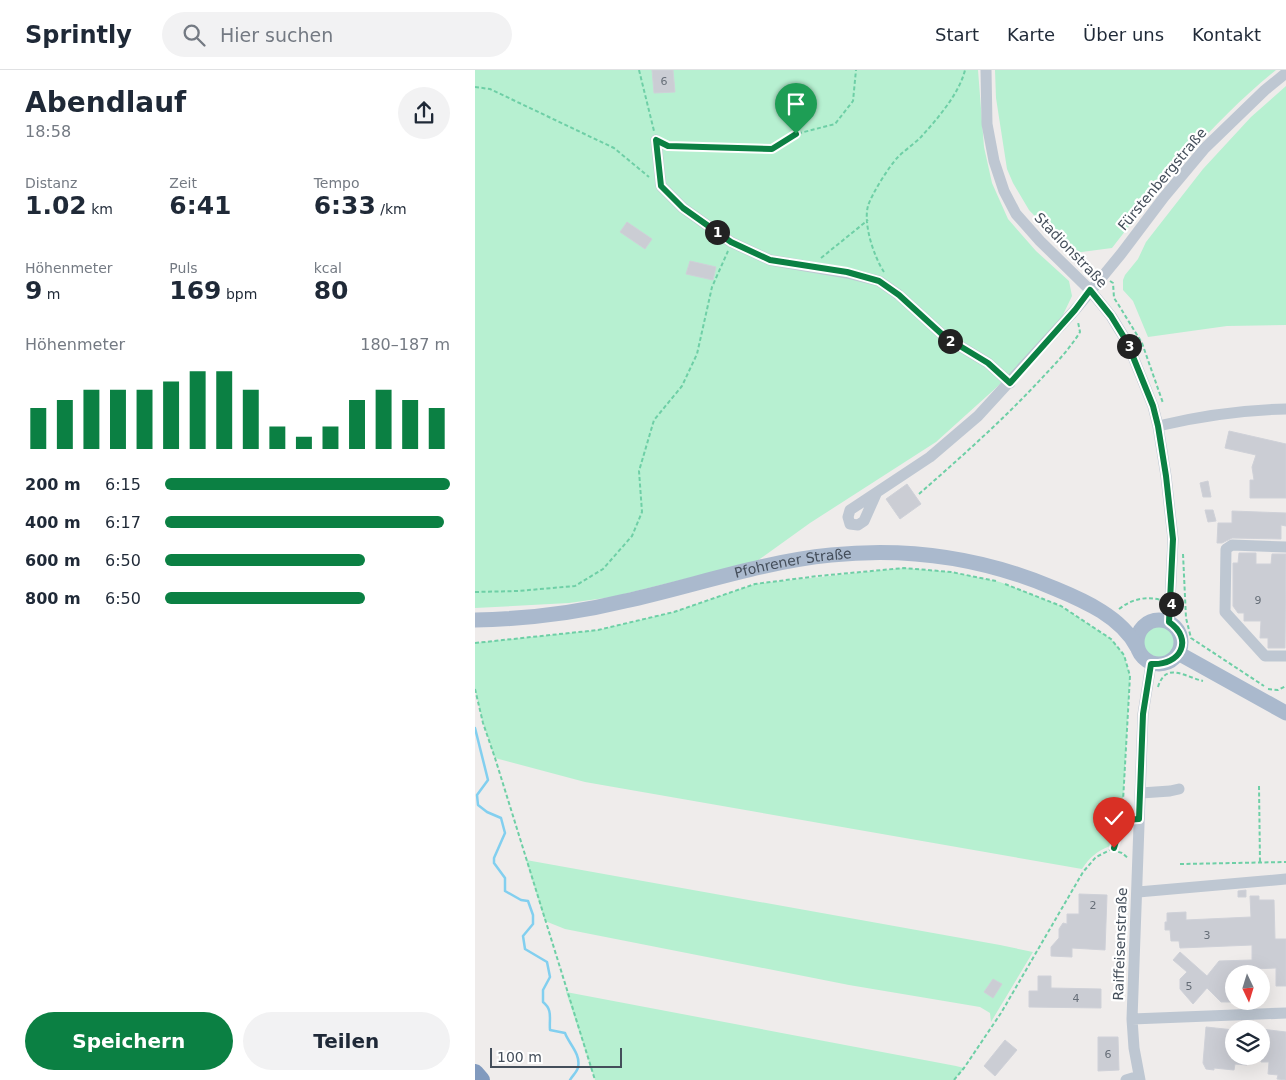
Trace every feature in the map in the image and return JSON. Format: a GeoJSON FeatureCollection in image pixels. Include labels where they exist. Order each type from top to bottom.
{"type":"FeatureCollection","features":[{"type":"Feature","properties":{"kind":"highway"},"geometry":{"type":"LineString","coordinates":[[475,1072],[481,1080]]}},
{"type":"Feature","properties":{"kind":"main road","name":"Pfohrener Straße"},"geometry":{"type":"LineString","coordinates":[[475,620],[534,616],[594,608],[781,563],[829,555],[877,552],[951,558],[997,567],[1049,586],[1109,615],[1138,622],[1147,622]]}},
{"type":"Feature","properties":{"kind":"main road","name":"Pfohrener Straße"},"geometry":{"type":"LineString","coordinates":[[1109,615],[1131,636],[1137,647]]}},
{"type":"Feature","properties":{"kind":"main road"},"geometry":{"type":"LineString","coordinates":[[1161,619],[1169,622],[1179,632],[1181,646],[1178,654],[1168,663],[1151,664],[1140,654],[1137,647],[1138,633],[1147,622],[1161,619]]}},
{"type":"Feature","properties":{"kind":"main road"},"geometry":{"type":"LineString","coordinates":[[1178,654],[1286,713]]}},
{"type":"Feature","properties":{"kind":"street","name":"Stadionstraße"},"geometry":{"type":"LineString","coordinates":[[986,70],[987,124],[994,162],[1004,192],[1022,221],[1090,290],[1111,316],[1127,342],[1153,406],[1166,476],[1173,539],[1169,622]]}},
{"type":"Feature","properties":{"kind":"street","name":"Fürstenbergstraße"},"geometry":{"type":"LineString","coordinates":[[876,494],[930,457],[978,416],[1075,310],[1205,148],[1265,90],[1286,73]]}},
{"type":"Feature","properties":{"kind":"street"},"geometry":{"type":"LineString","coordinates":[[656,140],[661,186],[683,208],[731,242],[770,260],[847,272],[879,281],[899,295],[945,337],[988,363],[1010,383]]}},
{"type":"Feature","properties":{"kind":"street"},"geometry":{"type":"LineString","coordinates":[[1158,426],[1196,417],[1286,409]]}},
{"type":"Feature","properties":{"kind":"street"},"geometry":{"type":"LineString","coordinates":[[1286,547],[1232,545],[1226,549],[1225,612],[1265,656],[1286,656]]}},
{"type":"Feature","properties":{"kind":"street","name":"Raiffeisenstraße"},"geometry":{"type":"LineString","coordinates":[[1126,1080],[1139,1078],[1132,1019],[1143,714],[1151,664]]}},
{"type":"Feature","properties":{"kind":"street"},"geometry":{"type":"LineString","coordinates":[[1141,792],[1170,791],[1179,788]]}},
{"type":"Feature","properties":{"kind":"street"},"geometry":{"type":"LineString","coordinates":[[1138,892],[1286,879]]}},
{"type":"Feature","properties":{"kind":"street"},"geometry":{"type":"LineString","coordinates":[[1132,1019],[1286,1013]]}},
{"type":"Feature","properties":{"kind":"path"},"geometry":{"type":"LineString","coordinates":[[639,70],[656,140],[668,146],[772,149],[796,134],[835,124],[853,101],[856,70]]}},
{"type":"Feature","properties":{"kind":"path"},"geometry":{"type":"LineString","coordinates":[[886,274],[877,261],[868,230],[868,206],[897,158],[920,137],[944,109],[963,80],[965,70]]}},
{"type":"Feature","properties":{"kind":"path"},"geometry":{"type":"LineString","coordinates":[[475,87],[490,88],[614,148],[661,186]]}},
{"type":"Feature","properties":{"kind":"path"},"geometry":{"type":"LineString","coordinates":[[1033,217],[1059,243],[1102,277]]}},
{"type":"Feature","properties":{"kind":"path"},"geometry":{"type":"LineString","coordinates":[[811,266],[868,220]]}},
{"type":"Feature","properties":{"kind":"path"},"geometry":{"type":"LineString","coordinates":[[475,592],[518,591],[575,586],[603,569],[632,536],[642,512],[639,471],[654,420],[682,386],[697,354],[712,288],[731,242]]}},
{"type":"Feature","properties":{"kind":"path"},"geometry":{"type":"LineString","coordinates":[[919,494],[983,437],[1029,392],[1072,345],[1080,332],[1075,310]]}},
{"type":"Feature","properties":{"kind":"path"},"geometry":{"type":"LineString","coordinates":[[475,643],[598,630],[674,612],[755,584],[904,568],[951,572],[1001,582],[1061,606],[1111,639],[1124,655],[1131,676],[1122,820],[1116,845],[1112,850],[1096,856],[1083,872],[1001,1013],[954,1080]]}},
{"type":"Feature","properties":{"kind":"path"},"geometry":{"type":"LineString","coordinates":[[1109,615],[1128,602],[1137,599],[1149,598],[1171,602]]}},
{"type":"Feature","properties":{"kind":"path"},"geometry":{"type":"LineString","coordinates":[[1201,645],[1268,689],[1278,690],[1286,686]]}},
{"type":"Feature","properties":{"kind":"path"},"geometry":{"type":"LineString","coordinates":[[1158,688],[1161,680],[1167,673],[1175,672],[1184,675]]}},
{"type":"Feature","properties":{"kind":"path"},"geometry":{"type":"LineString","coordinates":[[475,689],[483,723],[595,1080]]}},
{"type":"Feature","properties":{"kind":"path"},"geometry":{"type":"LineString","coordinates":[[1259,786],[1260,863]]}},
{"type":"Feature","properties":{"kind":"path"},"geometry":{"type":"LineString","coordinates":[[1122,820],[1139,819]]}},
{"type":"Feature","properties":{"kind":"path"},"geometry":{"type":"LineString","coordinates":[[1112,850],[1126,855],[1129,860]]}},
{"type":"Feature","properties":{"kind":"path"},"geometry":{"type":"LineString","coordinates":[[1180,864],[1286,862]]}},
{"type":"Feature","properties":{"kind":"green space"},"geometry":{"type":"Polygon","coordinates":[[[475,70],[978,70],[984,147],[992,183],[1008,219],[1036,251],[1069,281],[1072,296],[1061,319],[1008,377],[936,442],[810,523],[757,561],[612,597],[569,603],[475,608],[475,70]]]}},
{"type":"Feature","properties":{"kind":"green space"},"geometry":{"type":"Polygon","coordinates":[[[995,70],[1276,70],[1209,132],[1169,177],[1112,248],[1074,253],[1029,210],[1013,183],[1007,169],[996,98],[995,70]]]}},
{"type":"Feature","properties":{"kind":"green space"},"geometry":{"type":"Polygon","coordinates":[[[1286,86],[1286,325],[1227,326],[1148,337],[1133,301],[1123,290],[1125,275],[1138,259],[1146,242],[1203,169],[1251,117],[1286,86]]]}},
{"type":"Feature","properties":{"kind":"green space"},"geometry":{"type":"Polygon","coordinates":[[[904,568],[951,572],[1000,582],[1061,606],[1111,639],[1124,655],[1130,676],[1122,819],[1110,846],[1094,855],[1082,869],[585,782],[495,758],[483,723],[475,689],[475,643],[598,630],[674,612],[755,584],[904,568]]]}},
{"type":"Feature","properties":{"kind":"green space"},"geometry":{"type":"Polygon","coordinates":[[[1158,623],[1172,628],[1177,642],[1172,656],[1158,661],[1144,656],[1139,642],[1144,628],[1158,623]]]}},
{"type":"Feature","properties":{"kind":"green space"},"geometry":{"type":"Polygon","coordinates":[[[526,860],[1033,952],[991,1022],[990,1013],[980,1007],[849,985],[565,929],[545,921],[526,860]]]}},
{"type":"Feature","properties":{"kind":"green space"},"geometry":{"type":"Polygon","coordinates":[[[566,992],[964,1068],[954,1080],[595,1080],[566,992]]]}},
{"type":"Feature","properties":{"kind":"building"},"geometry":{"type":"Polygon","coordinates":[[[652,70],[673,70],[675,92],[654,93],[652,70]]]}},
{"type":"Feature","properties":{"kind":"building"},"geometry":{"type":"Polygon","coordinates":[[[627,222],[652,239],[645,249],[620,232],[627,222]]]}},
{"type":"Feature","properties":{"kind":"building"},"geometry":{"type":"Polygon","coordinates":[[[690,261],[716,267],[713,280],[686,274],[690,261]]]}},
{"type":"Feature","properties":{"kind":"building"},"geometry":{"type":"Polygon","coordinates":[[[1229,431],[1286,444],[1286,498],[1250,498],[1250,480],[1254,480],[1252,467],[1256,455],[1225,448],[1229,431]]]}},
{"type":"Feature","properties":{"kind":"building"},"geometry":{"type":"Polygon","coordinates":[[[1208,481],[1211,497],[1203,497],[1200,483],[1208,481]]]}},
{"type":"Feature","properties":{"kind":"building"},"geometry":{"type":"Polygon","coordinates":[[[907,484],[921,504],[900,519],[886,499],[907,484]]]}},
{"type":"Feature","properties":{"kind":"building"},"geometry":{"type":"Polygon","coordinates":[[[1205,510],[1213,510],[1216,521],[1208,522],[1205,510]]]}},
{"type":"Feature","properties":{"kind":"building"},"geometry":{"type":"Polygon","coordinates":[[[1232,511],[1286,513],[1286,526],[1281,525],[1281,539],[1232,538],[1222,543],[1217,543],[1218,523],[1232,523],[1232,511]]]}},
{"type":"Feature","properties":{"kind":"building"},"geometry":{"type":"Polygon","coordinates":[[[1239,553],[1256,553],[1256,564],[1271,564],[1272,554],[1286,554],[1285,648],[1268,648],[1268,638],[1260,638],[1261,621],[1244,621],[1244,613],[1238,613],[1233,606],[1233,563],[1238,563],[1239,553]]]}},
{"type":"Feature","properties":{"kind":"building"},"geometry":{"type":"Polygon","coordinates":[[[1246,890],[1246,897],[1238,897],[1238,891],[1246,890]]]}},
{"type":"Feature","properties":{"kind":"building"},"geometry":{"type":"Polygon","coordinates":[[[1079,894],[1107,895],[1105,950],[1072,948],[1072,957],[1051,956],[1051,947],[1059,938],[1059,929],[1063,923],[1067,924],[1067,914],[1079,914],[1079,894]]]}},
{"type":"Feature","properties":{"kind":"building"},"geometry":{"type":"Polygon","coordinates":[[[1250,896],[1259,896],[1259,900],[1274,900],[1275,939],[1286,939],[1286,986],[1276,986],[1276,968],[1270,968],[1270,965],[1225,965],[1225,1002],[1221,1002],[1207,988],[1193,1004],[1180,989],[1180,979],[1187,972],[1173,960],[1180,952],[1207,976],[1219,961],[1252,960],[1252,945],[1180,948],[1179,941],[1171,941],[1170,930],[1165,930],[1167,913],[1186,912],[1186,920],[1251,917],[1250,896]]]}},
{"type":"Feature","properties":{"kind":"building"},"geometry":{"type":"Polygon","coordinates":[[[1038,976],[1051,976],[1051,988],[1101,989],[1101,1008],[1029,1007],[1029,991],[1038,991],[1038,976]]]}},
{"type":"Feature","properties":{"kind":"building"},"geometry":{"type":"Polygon","coordinates":[[[993,979],[1002,984],[993,998],[984,992],[993,979]]]}},
{"type":"Feature","properties":{"kind":"building"},"geometry":{"type":"Polygon","coordinates":[[[1206,1027],[1225,1029],[1225,1065],[1235,1065],[1234,1070],[1206,1069],[1203,1063],[1206,1027]]]}},
{"type":"Feature","properties":{"kind":"building"},"geometry":{"type":"Polygon","coordinates":[[[1270,1030],[1286,1032],[1286,1080],[1277,1079],[1278,1075],[1268,1074],[1270,1065],[1270,1030]]]}},
{"type":"Feature","properties":{"kind":"building"},"geometry":{"type":"Polygon","coordinates":[[[1098,1037],[1118,1037],[1119,1070],[1098,1071],[1098,1037]]]}},
{"type":"Feature","properties":{"kind":"building"},"geometry":{"type":"Polygon","coordinates":[[[1005,1040],[1017,1050],[995,1076],[984,1066],[1005,1040]]]}},
{"type":"Feature","properties":{"kind":"waterway"},"geometry":{"type":"LineString","coordinates":[[475,728],[488,780],[477,795],[478,805],[487,812],[501,818],[505,833],[494,858],[494,863],[505,878],[505,891],[521,900],[528,901],[533,915],[533,924],[523,936],[525,949],[547,962],[550,977],[543,990],[543,1002],[550,1014],[550,1030],[565,1033],[578,1058],[578,1069],[570,1080]]}},
{"type":"Feature","properties":{"kind":"route"},"geometry":{"type":"LineString","coordinates":[[796,134],[772,149],[668,146],[656,140],[661,186],[683,208],[731,242],[770,260],[847,272],[879,281],[899,295],[945,337],[988,363],[1010,383],[1075,310],[1090,290],[1111,316],[1127,342],[1153,406],[1158,426],[1173,539],[1169,622],[1179,632],[1181,646],[1178,654],[1168,663],[1151,664],[1143,714],[1139,819],[1122,820],[1114,848]]}}]}
